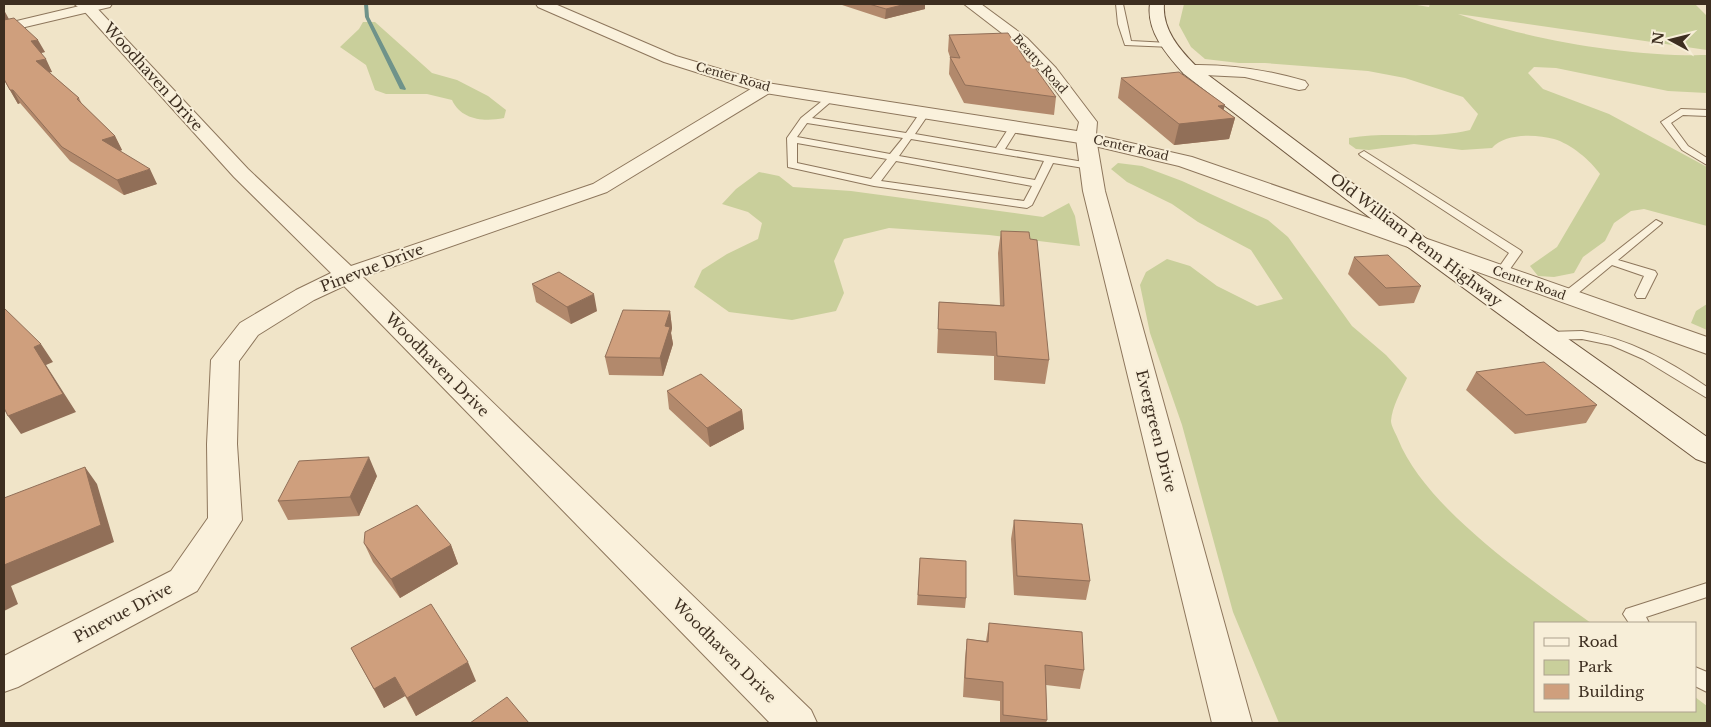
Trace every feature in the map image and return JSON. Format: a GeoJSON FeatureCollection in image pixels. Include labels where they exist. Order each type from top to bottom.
{"type":"FeatureCollection","features":[{"type":"Feature","properties":{"kind":"street","name":"Center Road"},"geometry":{"type":"LineString","coordinates":[[543,4],[670,60],[764,88],[1015,125],[1088,152],[1185,161],[1707,346]]}},
{"type":"Feature","properties":{"kind":"street","name":"Beatty Road"},"geometry":{"type":"LineString","coordinates":[[971,4],[993,17],[1031,50],[1088,122],[1088,152]]}},
{"type":"Feature","properties":{"kind":"street","name":"Old William Penn Highway"},"geometry":{"type":"LineString","coordinates":[[1157,4],[1155,9],[1158,22],[1170,45],[1190,70],[1416,242],[1707,452]]}},
{"type":"Feature","properties":{"kind":"street"},"geometry":{"type":"LineString","coordinates":[[4,28],[92,5]]}},
{"type":"Feature","properties":{"kind":"street","name":"Woodhaven Drive"},"geometry":{"type":"LineString","coordinates":[[92,5],[241,173],[347,275],[797,723]]}},
{"type":"Feature","properties":{"kind":"street"},"geometry":{"type":"LineString","coordinates":[[1190,70],[1239,70],[1266,75],[1299,85]]}},
{"type":"Feature","properties":{"kind":"street","name":"Pinevue Drive"},"geometry":{"type":"LineString","coordinates":[[4,675],[184,581],[225,520],[222,444],[225,360],[249,329],[305,295],[347,275],[600,188],[764,88]]}},
{"type":"Feature","properties":{"kind":"street","name":"Evergreen Drive"},"geometry":{"type":"LineString","coordinates":[[1088,152],[1094,191],[1232,723]]}},
{"type":"Feature","properties":{"kind":"lane"},"geometry":{"type":"LineString","coordinates":[[1120,4],[1122,24],[1128,43],[1170,45]]}},
{"type":"Feature","properties":{"kind":"lane"},"geometry":{"type":"LineString","coordinates":[[830,98],[804,120],[792,139],[792,165],[874,183],[1027,205],[1050,159]]}},
{"type":"Feature","properties":{"kind":"lane"},"geometry":{"type":"LineString","coordinates":[[874,183],[925,112]]}},
{"type":"Feature","properties":{"kind":"lane"},"geometry":{"type":"LineString","coordinates":[[1707,113],[1681,112],[1666,122],[1685,148],[1707,162]]}},
{"type":"Feature","properties":{"kind":"lane"},"geometry":{"type":"LineString","coordinates":[[804,120],[1050,159],[1088,152]]}},
{"type":"Feature","properties":{"kind":"lane"},"geometry":{"type":"LineString","coordinates":[[999,151],[1015,125]]}},
{"type":"Feature","properties":{"kind":"lane"},"geometry":{"type":"LineString","coordinates":[[792,139],[1038,184]]}},
{"type":"Feature","properties":{"kind":"lane"},"geometry":{"type":"LineString","coordinates":[[1685,148],[1707,148]]}},
{"type":"Feature","properties":{"kind":"lane"},"geometry":{"type":"LineString","coordinates":[[1364,154],[1516,252],[1501,273]]}},
{"type":"Feature","properties":{"kind":"lane"},"geometry":{"type":"LineString","coordinates":[[1567,296],[1656,223]]}},
{"type":"Feature","properties":{"kind":"lane"},"geometry":{"type":"LineString","coordinates":[[1610,261],[1651,274],[1641,295]]}},
{"type":"Feature","properties":{"kind":"lane"},"geometry":{"type":"LineString","coordinates":[[1546,336],[1582,335],[1617,343],[1682,375],[1707,393]]}},
{"type":"Feature","properties":{"kind":"lane"},"geometry":{"type":"LineString","coordinates":[[1639,622],[1632,614],[1707,590]]}},
{"type":"Feature","properties":{"kind":"lane"},"geometry":{"type":"LineString","coordinates":[[1696,675],[1707,683]]}},
{"type":"Feature","properties":{"kind":"green space"},"geometry":{"type":"Polygon","coordinates":[[[1184,4],[1411,4],[1429,7],[1430,4],[1695,4],[1707,16],[1707,50],[1458,14],[1516,32],[1581,45],[1646,53],[1707,55],[1707,93],[1668,91],[1556,68],[1534,67],[1528,73],[1543,89],[1609,114],[1707,167],[1707,226],[1644,209],[1631,211],[1614,223],[1605,241],[1583,257],[1574,273],[1554,277],[1538,276],[1530,266],[1557,247],[1600,174],[1580,153],[1560,141],[1539,136],[1513,137],[1498,143],[1492,148],[1462,150],[1414,144],[1369,150],[1356,149],[1349,144],[1349,138],[1379,135],[1425,135],[1470,130],[1478,114],[1463,97],[1405,78],[1368,71],[1205,59],[1191,47],[1179,25],[1184,4]]]}},
{"type":"Feature","properties":{"kind":"green space"},"geometry":{"type":"Polygon","coordinates":[[[363,22],[375,22],[432,73],[457,80],[488,96],[506,110],[504,118],[489,120],[467,116],[456,107],[452,100],[427,94],[386,94],[375,90],[366,65],[340,47],[359,29],[363,22]]]}},
{"type":"Feature","properties":{"kind":"green space"},"geometry":{"type":"Polygon","coordinates":[[[1118,163],[1142,166],[1182,181],[1268,220],[1288,237],[1352,326],[1386,355],[1407,378],[1395,405],[1391,421],[1412,465],[1431,491],[1482,541],[1539,586],[1590,622],[1534,622],[1534,712],[1696,712],[1696,698],[1707,706],[1707,723],[1279,723],[1233,612],[1182,425],[1150,333],[1140,285],[1146,272],[1167,259],[1190,266],[1217,286],[1257,306],[1283,299],[1251,250],[1198,222],[1172,204],[1127,182],[1111,169],[1118,163]]]}},
{"type":"Feature","properties":{"kind":"green space"},"geometry":{"type":"Polygon","coordinates":[[[759,172],[779,176],[793,187],[851,191],[1043,217],[1069,203],[1075,216],[1080,246],[989,235],[889,228],[844,239],[834,261],[844,293],[836,311],[792,320],[729,312],[694,287],[702,270],[727,254],[758,239],[762,223],[748,212],[722,204],[736,189],[759,172]]]}},
{"type":"Feature","properties":{"kind":"green space"},"geometry":{"type":"Polygon","coordinates":[[[1707,304],[1707,330],[1691,323],[1696,311],[1707,304]]]}},
{"type":"Feature","properties":{"kind":"building"},"geometry":{"type":"Polygon","coordinates":[[[869,4],[906,4],[886,9],[869,4]]]}},
{"type":"Feature","properties":{"kind":"building"},"geometry":{"type":"Polygon","coordinates":[[[14,18],[38,40],[31,41],[46,59],[36,61],[79,98],[77,99],[115,136],[102,140],[150,169],[117,180],[62,147],[13,90],[10,90],[4,79],[4,20],[14,18]]]}},
{"type":"Feature","properties":{"kind":"building"},"geometry":{"type":"Polygon","coordinates":[[[1008,33],[1027,62],[1031,62],[1056,97],[965,85],[950,57],[960,58],[949,35],[1008,33]]]}},
{"type":"Feature","properties":{"kind":"building"},"geometry":{"type":"Polygon","coordinates":[[[1179,72],[1225,105],[1218,106],[1235,118],[1179,124],[1121,78],[1179,72]]]}},
{"type":"Feature","properties":{"kind":"building"},"geometry":{"type":"Polygon","coordinates":[[[1001,231],[1029,232],[1030,239],[1037,240],[1049,360],[997,356],[996,332],[938,329],[939,302],[1004,306],[1001,231]]]}},
{"type":"Feature","properties":{"kind":"building"},"geometry":{"type":"Polygon","coordinates":[[[1388,255],[1421,286],[1386,288],[1354,257],[1388,255]]]}},
{"type":"Feature","properties":{"kind":"building"},"geometry":{"type":"Polygon","coordinates":[[[559,272],[594,294],[567,307],[532,284],[559,272]]]}},
{"type":"Feature","properties":{"kind":"building"},"geometry":{"type":"Polygon","coordinates":[[[4,308],[41,344],[34,347],[63,394],[8,416],[4,408],[4,308]]]}},
{"type":"Feature","properties":{"kind":"building"},"geometry":{"type":"Polygon","coordinates":[[[623,310],[670,311],[665,326],[670,327],[660,358],[605,357],[623,310]]]}},
{"type":"Feature","properties":{"kind":"building"},"geometry":{"type":"Polygon","coordinates":[[[1544,362],[1597,405],[1526,415],[1476,372],[1544,362]]]}},
{"type":"Feature","properties":{"kind":"building"},"geometry":{"type":"Polygon","coordinates":[[[701,374],[742,410],[707,428],[667,391],[701,374]]]}},
{"type":"Feature","properties":{"kind":"building"},"geometry":{"type":"Polygon","coordinates":[[[369,457],[350,497],[278,501],[299,461],[369,457]]]}},
{"type":"Feature","properties":{"kind":"building"},"geometry":{"type":"Polygon","coordinates":[[[85,467],[101,525],[4,565],[4,498],[85,467]]]}},
{"type":"Feature","properties":{"kind":"building"},"geometry":{"type":"Polygon","coordinates":[[[417,505],[451,545],[391,579],[364,543],[365,532],[417,505]]]}},
{"type":"Feature","properties":{"kind":"building"},"geometry":{"type":"Polygon","coordinates":[[[1014,520],[1082,524],[1090,581],[1017,576],[1014,520]]]}},
{"type":"Feature","properties":{"kind":"building"},"geometry":{"type":"Polygon","coordinates":[[[920,558],[966,561],[966,598],[918,595],[920,558]]]}},
{"type":"Feature","properties":{"kind":"building"},"geometry":{"type":"Polygon","coordinates":[[[431,604],[468,662],[407,698],[395,677],[374,689],[351,648],[431,604]]]}},
{"type":"Feature","properties":{"kind":"building"},"geometry":{"type":"Polygon","coordinates":[[[989,623],[1082,632],[1084,670],[1045,665],[1047,720],[1003,715],[1003,682],[965,678],[967,639],[988,642],[989,623]]]}},
{"type":"Feature","properties":{"kind":"building"},"geometry":{"type":"Polygon","coordinates":[[[507,697],[529,723],[470,723],[507,697]]]}},
{"type":"Feature","properties":{"kind":"waterway"},"geometry":{"type":"LineString","coordinates":[[366,4],[367,17],[403,89]]}}]}
